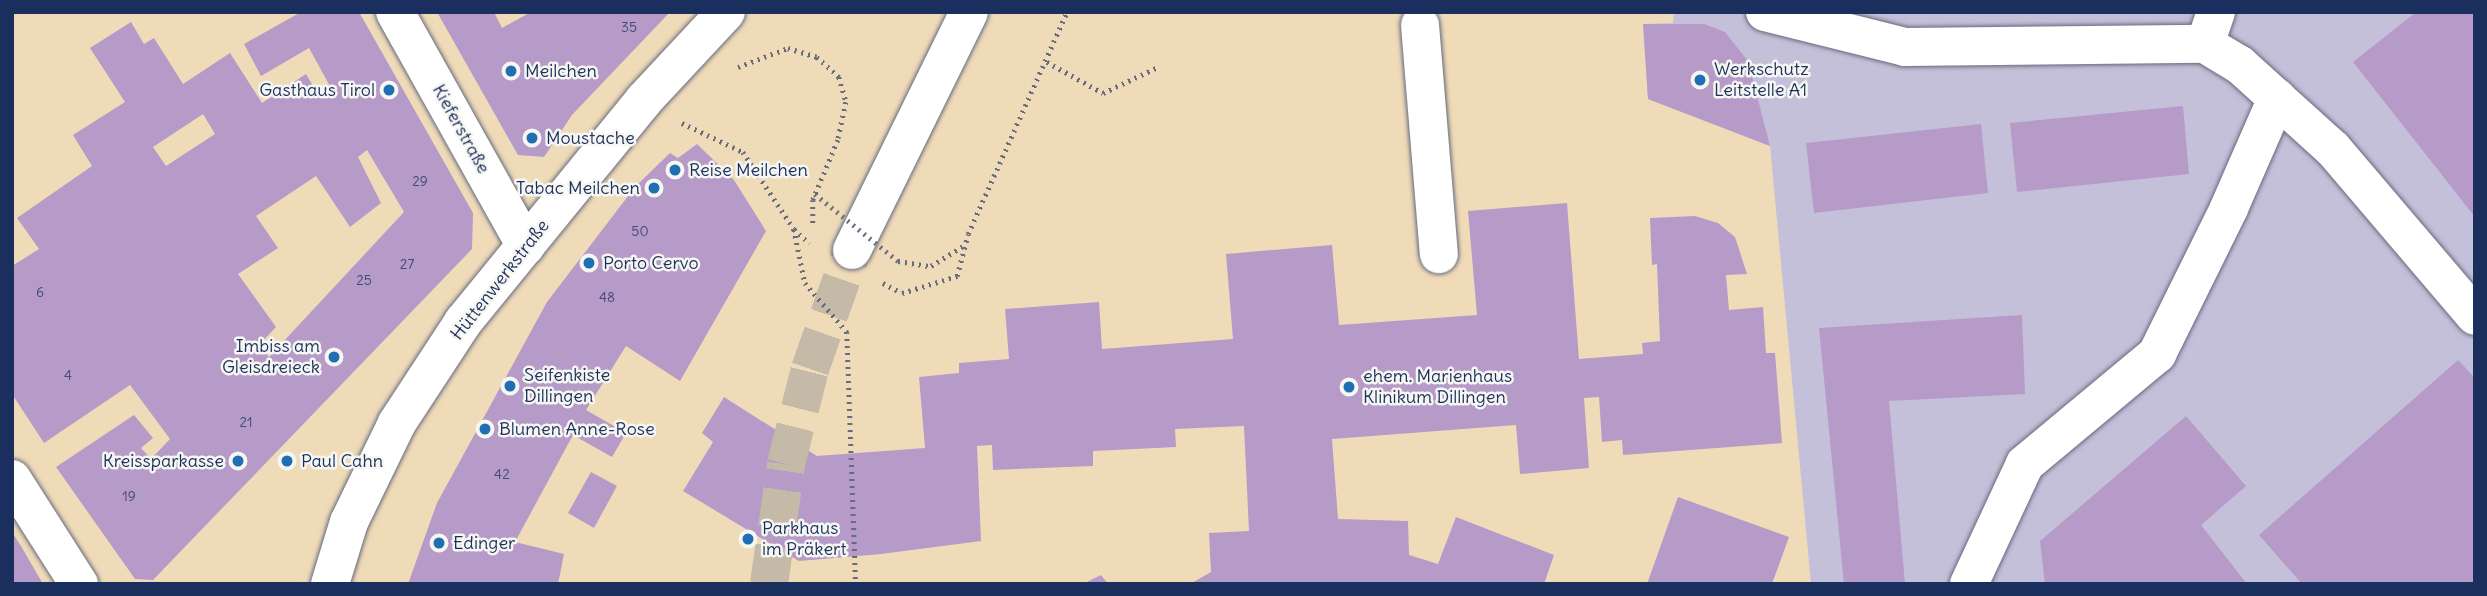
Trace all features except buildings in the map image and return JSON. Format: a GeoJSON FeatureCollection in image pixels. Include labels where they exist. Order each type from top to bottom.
{"type":"FeatureCollection","features":[{"type":"Feature","properties":{"kind":"street","name":"Kieferstraße"},"geometry":{"type":"LineString","coordinates":[[396,12],[526,246]]}},
{"type":"Feature","properties":{"kind":"street","name":"Hüttenwerkstraße"},"geometry":{"type":"LineString","coordinates":[[330,584],[349,522],[397,423],[463,322],[643,100],[726,12]]}},
{"type":"Feature","properties":{"kind":"street"},"geometry":{"type":"LineString","coordinates":[[852,250],[969,12]]}},
{"type":"Feature","properties":{"kind":"street"},"geometry":{"type":"LineString","coordinates":[[1765,12],[1905,47],[2211,28],[2240,65],[2333,149],[2475,316]]}},
{"type":"Feature","properties":{"kind":"street"},"geometry":{"type":"LineString","coordinates":[[1420,25],[1439,254]]}},
{"type":"Feature","properties":{"kind":"street"},"geometry":{"type":"LineString","coordinates":[[1969,584],[2025,464],[2157,354],[2229,208],[2277,97]]}},
{"type":"Feature","properties":{"kind":"street"},"geometry":{"type":"LineString","coordinates":[[12,479],[79,584]]}},
{"type":"Feature","properties":{"kind":"path"},"geometry":{"type":"LineString","coordinates":[[1047,62],[1103,93],[1156,68]]}},
{"type":"Feature","properties":{"kind":"path"},"geometry":{"type":"LineString","coordinates":[[677,120],[743,152],[794,229],[805,283],[847,332],[856,584]]}},
{"type":"Feature","properties":{"kind":"path"},"geometry":{"type":"LineString","coordinates":[[815,194],[898,261],[931,267],[965,245]]}},
{"type":"Feature","properties":{"kind":"shaded area"},"geometry":{"type":"Polygon","coordinates":[[[1674,12],[2475,12],[2475,584],[1811,584],[1770,146],[1648,99],[1643,24],[1673,23],[1674,12]]]}},
{"type":"Feature","properties":{"kind":"tunnel"},"geometry":{"type":"LineString","coordinates":[[769,584],[786,464],[810,369],[852,250]]}},
{"type":"Feature","properties":{"kind":"place","name":"Meilchen"},"geometry":{"type":"Point","coordinates":[511,71]}},
{"type":"Feature","properties":{"kind":"place","name":"Werkschutz Leitstelle A1"},"geometry":{"type":"Point","coordinates":[1700,80]}},
{"type":"Feature","properties":{"kind":"place","name":"Gasthaus Tirol"},"geometry":{"type":"Point","coordinates":[389,90]}},
{"type":"Feature","properties":{"kind":"place","name":"Moustache"},"geometry":{"type":"Point","coordinates":[532,138]}},
{"type":"Feature","properties":{"kind":"place","name":"Reise Meilchen"},"geometry":{"type":"Point","coordinates":[675,170]}},
{"type":"Feature","properties":{"kind":"place","name":"Tabac Meilchen"},"geometry":{"type":"Point","coordinates":[654,188]}},
{"type":"Feature","properties":{"kind":"place","name":"Porto Cervo"},"geometry":{"type":"Point","coordinates":[589,263]}},
{"type":"Feature","properties":{"kind":"place","name":"Imbiss am Gleisdreieck"},"geometry":{"type":"Point","coordinates":[334,357]}},
{"type":"Feature","properties":{"kind":"place","name":"Seifenkiste Dillingen"},"geometry":{"type":"Point","coordinates":[510,386]}},
{"type":"Feature","properties":{"kind":"place","name":"ehem. Marienhaus Klinikum Dillingen"},"geometry":{"type":"Point","coordinates":[1349,387]}},
{"type":"Feature","properties":{"kind":"place","name":"Blumen Anne-Rose"},"geometry":{"type":"Point","coordinates":[485,429]}},
{"type":"Feature","properties":{"kind":"place","name":"Kreissparkasse"},"geometry":{"type":"Point","coordinates":[238,461]}},
{"type":"Feature","properties":{"kind":"place","name":"Paul Cahn"},"geometry":{"type":"Point","coordinates":[287,461]}},
{"type":"Feature","properties":{"kind":"place","name":"Parkhaus im Präkert"},"geometry":{"type":"Point","coordinates":[748,539]}},
{"type":"Feature","properties":{"kind":"place","name":"Edinger"},"geometry":{"type":"Point","coordinates":[439,543]}}]}
